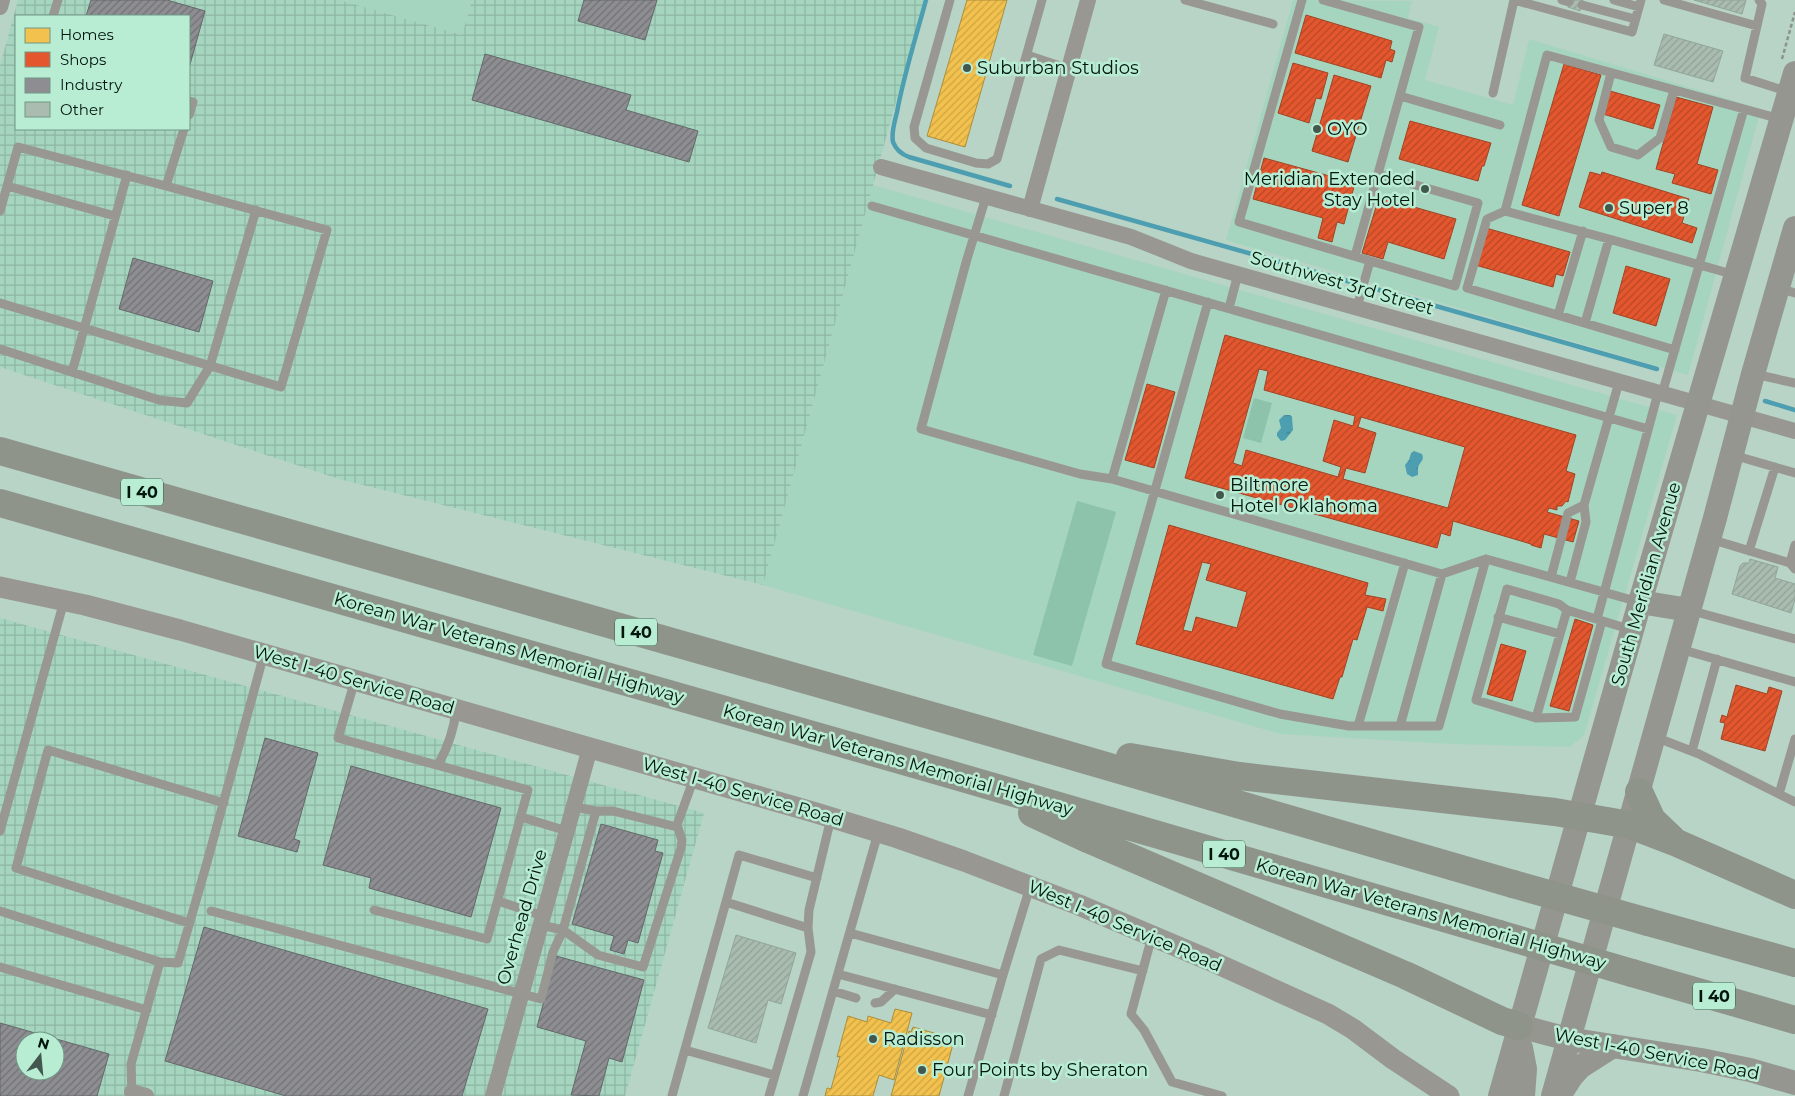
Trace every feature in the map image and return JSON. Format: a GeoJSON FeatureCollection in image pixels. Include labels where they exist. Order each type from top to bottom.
{"type":"FeatureCollection","features":[{"type":"Feature","properties":{"kind":"highway","name":"I 40"},"geometry":{"type":"LineString","coordinates":[[0,451],[1795,963]]}},
{"type":"Feature","properties":{"kind":"highway","name":"Korean War Veterans Memorial Highway"},"geometry":{"type":"LineString","coordinates":[[0,503],[949,774],[1795,1020]]}},
{"type":"Feature","properties":{"kind":"highway"},"geometry":{"type":"LineString","coordinates":[[989,732],[1239,776],[1579,816],[1630,825],[1677,843],[1795,895]]}},
{"type":"Feature","properties":{"kind":"highway"},"geometry":{"type":"LineString","coordinates":[[949,774],[1090,840],[1405,975],[1502,1021],[1517,1032]]}},
{"type":"Feature","properties":{"kind":"highway"},"geometry":{"type":"LineString","coordinates":[[1639,792],[1652,820],[1677,843]]}},
{"type":"Feature","properties":{"kind":"main road","name":"South Meridian Avenue"},"geometry":{"type":"LineString","coordinates":[[1500,1096],[1640,602],[1792,83]]}},
{"type":"Feature","properties":{"kind":"main road"},"geometry":{"type":"LineString","coordinates":[[1553,1096],[1710,539],[1753,374],[1787,291],[1794,238]]}},
{"type":"Feature","properties":{"kind":"main road"},"geometry":{"type":"LineString","coordinates":[[1640,602],[1689,610]]}},
{"type":"Feature","properties":{"kind":"main road"},"geometry":{"type":"LineString","coordinates":[[1517,1032],[1524,1069],[1523,1096]]}},
{"type":"Feature","properties":{"kind":"main road","name":"West I-40 Service Road"},"geometry":{"type":"LineString","coordinates":[[1517,1032],[1702,1060],[1750,1070],[1795,1083]]}},
{"type":"Feature","properties":{"kind":"main road"},"geometry":{"type":"LineString","coordinates":[[1559,1096],[1575,1072],[1613,1046]]}},
{"type":"Feature","properties":{"kind":"street"},"geometry":{"type":"LineString","coordinates":[[0,7],[2,0]]}},
{"type":"Feature","properties":{"kind":"street"},"geometry":{"type":"LineString","coordinates":[[1030,209],[1088,0]]}},
{"type":"Feature","properties":{"kind":"street","name":"Southwest 3rd Street"},"geometry":{"type":"LineString","coordinates":[[881,167],[1132,238],[1191,261],[1795,431]]}},
{"type":"Feature","properties":{"kind":"street","name":"West I-40 Service Road"},"geometry":{"type":"LineString","coordinates":[[0,587],[64,600],[180,630],[355,680],[455,717],[590,748],[832,818],[964,861],[1152,936],[1328,1014],[1353,1029],[1392,1059],[1449,1096]]}},
{"type":"Feature","properties":{"kind":"street","name":"Overhead Drive"},"geometry":{"type":"LineString","coordinates":[[492,1096],[590,748]]}},
{"type":"Feature","properties":{"kind":"lane"},"geometry":{"type":"LineString","coordinates":[[53,15],[58,0]]}},
{"type":"Feature","properties":{"kind":"lane"},"geometry":{"type":"LineString","coordinates":[[950,0],[914,127],[915,138],[926,148],[976,163],[988,164],[997,159],[1042,0]]}},
{"type":"Feature","properties":{"kind":"lane"},"geometry":{"type":"LineString","coordinates":[[1185,0],[1201,2],[1273,24]]}},
{"type":"Feature","properties":{"kind":"lane"},"geometry":{"type":"LineString","coordinates":[[1302,0],[1239,222],[1455,286],[1478,203],[1378,174]]}},
{"type":"Feature","properties":{"kind":"lane"},"geometry":{"type":"LineString","coordinates":[[1324,0],[1419,27],[1355,256]]}},
{"type":"Feature","properties":{"kind":"lane"},"geometry":{"type":"LineString","coordinates":[[1493,93],[1514,0],[1632,32],[1640,4],[1614,0]]}},
{"type":"Feature","properties":{"kind":"lane"},"geometry":{"type":"LineString","coordinates":[[1666,0],[1682,2],[1728,14],[1757,26]]}},
{"type":"Feature","properties":{"kind":"lane"},"geometry":{"type":"LineString","coordinates":[[1760,0],[1762,4],[1744,78],[1792,83]]}},
{"type":"Feature","properties":{"kind":"lane"},"geometry":{"type":"LineString","coordinates":[[1582,5],[1635,19]]}},
{"type":"Feature","properties":{"kind":"lane"},"geometry":{"type":"LineString","coordinates":[[1505,211],[1547,55],[1782,120]]}},
{"type":"Feature","properties":{"kind":"lane"},"geometry":{"type":"LineString","coordinates":[[1027,56],[1069,69]]}},
{"type":"Feature","properties":{"kind":"lane"},"geometry":{"type":"LineString","coordinates":[[1611,72],[1599,120],[1610,147],[1638,155],[1660,138],[1674,90]]}},
{"type":"Feature","properties":{"kind":"lane"},"geometry":{"type":"LineString","coordinates":[[1400,96],[1500,125]]}},
{"type":"Feature","properties":{"kind":"lane"},"geometry":{"type":"LineString","coordinates":[[190,101],[193,102],[190,112]]}},
{"type":"Feature","properties":{"kind":"lane"},"geometry":{"type":"LineString","coordinates":[[1632,630],[1600,620],[1567,610],[1559,604],[1507,589],[1476,700],[1536,718],[1575,717],[1600,620],[1604,592],[1648,429],[1675,350],[1744,109]]}},
{"type":"Feature","properties":{"kind":"lane"},"geometry":{"type":"LineString","coordinates":[[166,186],[184,130]]}},
{"type":"Feature","properties":{"kind":"lane"},"geometry":{"type":"LineString","coordinates":[[0,211],[18,147],[327,230],[280,387],[0,303]]}},
{"type":"Feature","properties":{"kind":"lane"},"geometry":{"type":"LineString","coordinates":[[72,372],[127,175]]}},
{"type":"Feature","properties":{"kind":"lane"},"geometry":{"type":"LineString","coordinates":[[7,186],[115,216]]}},
{"type":"Feature","properties":{"kind":"lane"},"geometry":{"type":"LineString","coordinates":[[986,197],[921,429],[1080,474],[1112,479],[1442,574],[1486,559],[1640,602]]}},
{"type":"Feature","properties":{"kind":"lane"},"geometry":{"type":"LineString","coordinates":[[872,206],[1648,429]]}},
{"type":"Feature","properties":{"kind":"lane"},"geometry":{"type":"LineString","coordinates":[[0,349],[159,400],[188,403],[210,366],[256,210]]}},
{"type":"Feature","properties":{"kind":"lane"},"geometry":{"type":"LineString","coordinates":[[1675,350],[1467,288],[1487,219],[1505,211],[1583,231],[1735,275]]}},
{"type":"Feature","properties":{"kind":"lane"},"geometry":{"type":"LineString","coordinates":[[1558,315],[1583,231]]}},
{"type":"Feature","properties":{"kind":"lane"},"geometry":{"type":"LineString","coordinates":[[1585,323],[1609,239]]}},
{"type":"Feature","properties":{"kind":"lane"},"geometry":{"type":"LineString","coordinates":[[1357,307],[1370,261]]}},
{"type":"Feature","properties":{"kind":"lane"},"geometry":{"type":"LineString","coordinates":[[1229,308],[1238,274]]}},
{"type":"Feature","properties":{"kind":"lane"},"geometry":{"type":"LineString","coordinates":[[1112,479],[1166,290]]}},
{"type":"Feature","properties":{"kind":"lane"},"geometry":{"type":"LineString","coordinates":[[1208,302],[1106,664],[1280,714],[1349,726],[1439,726],[1486,559]]}},
{"type":"Feature","properties":{"kind":"lane"},"geometry":{"type":"LineString","coordinates":[[1753,374],[1795,383]]}},
{"type":"Feature","properties":{"kind":"lane"},"geometry":{"type":"LineString","coordinates":[[1570,582],[1586,522],[1584,505],[1619,382]]}},
{"type":"Feature","properties":{"kind":"lane"},"geometry":{"type":"LineString","coordinates":[[1732,455],[1795,473]]}},
{"type":"Feature","properties":{"kind":"lane"},"geometry":{"type":"LineString","coordinates":[[1749,551],[1775,467]]}},
{"type":"Feature","properties":{"kind":"lane"},"geometry":{"type":"LineString","coordinates":[[1550,577],[1568,513],[1584,505]]}},
{"type":"Feature","properties":{"kind":"lane"},"geometry":{"type":"LineString","coordinates":[[1710,539],[1792,566],[1795,545]]}},
{"type":"Feature","properties":{"kind":"lane"},"geometry":{"type":"LineString","coordinates":[[1358,726],[1405,563]]}},
{"type":"Feature","properties":{"kind":"lane"},"geometry":{"type":"LineString","coordinates":[[1400,726],[1442,574]]}},
{"type":"Feature","properties":{"kind":"lane"},"geometry":{"type":"LineString","coordinates":[[0,831],[64,600]]}},
{"type":"Feature","properties":{"kind":"lane"},"geometry":{"type":"LineString","coordinates":[[1536,718],[1567,610]]}},
{"type":"Feature","properties":{"kind":"lane"},"geometry":{"type":"LineString","coordinates":[[1689,610],[1795,639]]}},
{"type":"Feature","properties":{"kind":"lane"},"geometry":{"type":"LineString","coordinates":[[1498,617],[1560,634]]}},
{"type":"Feature","properties":{"kind":"lane"},"geometry":{"type":"LineString","coordinates":[[1679,648],[1795,682]]}},
{"type":"Feature","properties":{"kind":"lane"},"geometry":{"type":"LineString","coordinates":[[0,911],[160,962],[178,963],[264,654]]}},
{"type":"Feature","properties":{"kind":"lane"},"geometry":{"type":"LineString","coordinates":[[1692,751],[1717,659]]}},
{"type":"Feature","properties":{"kind":"lane"},"geometry":{"type":"LineString","coordinates":[[355,680],[338,738],[528,790],[487,939],[374,910]]}},
{"type":"Feature","properties":{"kind":"lane"},"geometry":{"type":"LineString","coordinates":[[438,765],[448,746],[455,717]]}},
{"type":"Feature","properties":{"kind":"lane"},"geometry":{"type":"LineString","coordinates":[[1654,736],[1692,751],[1795,802]]}},
{"type":"Feature","properties":{"kind":"lane"},"geometry":{"type":"LineString","coordinates":[[1779,794],[1795,739]]}},
{"type":"Feature","properties":{"kind":"lane"},"geometry":{"type":"LineString","coordinates":[[189,923],[16,868],[48,750],[224,803]]}},
{"type":"Feature","properties":{"kind":"lane"},"geometry":{"type":"LineString","coordinates":[[498,900],[563,930],[598,955],[643,967],[681,848],[682,840],[677,825],[694,778]]}},
{"type":"Feature","properties":{"kind":"lane"},"geometry":{"type":"LineString","coordinates":[[574,806],[596,811],[613,811],[673,826],[677,825]]}},
{"type":"Feature","properties":{"kind":"lane"},"geometry":{"type":"LineString","coordinates":[[211,911],[541,999],[553,952],[563,930],[596,811]]}},
{"type":"Feature","properties":{"kind":"lane"},"geometry":{"type":"LineString","coordinates":[[521,818],[567,831]]}},
{"type":"Feature","properties":{"kind":"lane"},"geometry":{"type":"LineString","coordinates":[[769,1096],[811,952],[808,928],[809,910],[832,818]]}},
{"type":"Feature","properties":{"kind":"lane"},"geometry":{"type":"LineString","coordinates":[[803,1096],[878,832]]}},
{"type":"Feature","properties":{"kind":"lane"},"geometry":{"type":"LineString","coordinates":[[672,1096],[739,855],[817,878]]}},
{"type":"Feature","properties":{"kind":"lane"},"geometry":{"type":"LineString","coordinates":[[968,1096],[1030,886]]}},
{"type":"Feature","properties":{"kind":"lane"},"geometry":{"type":"LineString","coordinates":[[726,902],[808,928]]}},
{"type":"Feature","properties":{"kind":"lane"},"geometry":{"type":"LineString","coordinates":[[850,933],[1003,975]]}},
{"type":"Feature","properties":{"kind":"lane"},"geometry":{"type":"LineString","coordinates":[[1152,936],[1131,1014],[1144,1030],[1172,1082],[1222,1096]]}},
{"type":"Feature","properties":{"kind":"lane"},"geometry":{"type":"LineString","coordinates":[[1004,1096],[1041,959],[1060,950],[1143,971]]}},
{"type":"Feature","properties":{"kind":"lane"},"geometry":{"type":"LineString","coordinates":[[137,1095],[131,1064],[160,962]]}},
{"type":"Feature","properties":{"kind":"lane"},"geometry":{"type":"LineString","coordinates":[[0,967],[147,1010]]}},
{"type":"Feature","properties":{"kind":"lane"},"geometry":{"type":"LineString","coordinates":[[838,974],[992,1015]]}},
{"type":"Feature","properties":{"kind":"lane"},"geometry":{"type":"LineString","coordinates":[[875,1003],[881,1002],[895,989]]}},
{"type":"Feature","properties":{"kind":"lane"},"geometry":{"type":"LineString","coordinates":[[833,991],[856,998]]}},
{"type":"Feature","properties":{"kind":"lane"},"geometry":{"type":"LineString","coordinates":[[685,1050],[774,1075]]}},
{"type":"Feature","properties":{"kind":"shaded area"},"geometry":{"type":"Polygon","coordinates":[[[18,0],[339,0],[462,35],[472,0],[924,0],[763,585],[339,479],[0,367],[0,66],[18,0]]]}},
{"type":"Feature","properties":{"kind":"shaded area"},"geometry":{"type":"Polygon","coordinates":[[[334,0],[472,0],[462,35],[334,0]]]}},
{"type":"Feature","properties":{"kind":"shaded area"},"geometry":{"type":"Polygon","coordinates":[[[1293,0],[1412,1],[1408,18],[1439,27],[1425,80],[1513,105],[1529,39],[1761,109],[1688,375],[1226,240],[1293,0]]]}},
{"type":"Feature","properties":{"kind":"shaded area","name":"Biltmore Hotel Oklahoma"},"geometry":{"type":"Polygon","coordinates":[[[873,185],[1677,415],[1584,735],[1570,747],[1452,744],[1281,734],[763,585],[873,185]]]}},
{"type":"Feature","properties":{"kind":"shaded area"},"geometry":{"type":"Polygon","coordinates":[[[1254,398],[1272,403],[1261,443],[1243,438],[1254,398]]]}},
{"type":"Feature","properties":{"kind":"shaded area"},"geometry":{"type":"Polygon","coordinates":[[[1077,501],[1116,512],[1072,666],[1033,655],[1077,501]]]}},
{"type":"Feature","properties":{"kind":"shaded area"},"geometry":{"type":"Polygon","coordinates":[[[0,618],[704,813],[625,1096],[0,1096],[0,618]]]}},
{"type":"Feature","properties":{"kind":"water"},"geometry":{"type":"Polygon","coordinates":[[[1284,415],[1292,417],[1293,430],[1285,440],[1281,441],[1277,433],[1281,428],[1279,420],[1284,415]]]}},
{"type":"Feature","properties":{"kind":"water"},"geometry":{"type":"Polygon","coordinates":[[[1414,451],[1422,454],[1423,458],[1418,468],[1418,475],[1412,477],[1407,474],[1405,465],[1414,451]]]}},
{"type":"Feature","properties":{"kind":"building: Homes","name":"Suburban Studios"},"geometry":{"type":"Polygon","coordinates":[[[967,0],[1007,0],[965,147],[927,136],[967,0]]]}},
{"type":"Feature","properties":{"kind":"building: Homes","name":"Radisson"},"geometry":{"type":"Polygon","coordinates":[[[895,1009],[912,1013],[894,1080],[879,1075],[873,1096],[825,1096],[827,1088],[831,1089],[848,1016],[867,1022],[868,1016],[891,1023],[895,1009]]]}},
{"type":"Feature","properties":{"kind":"building: Homes","name":"Four Points by Sheraton"},"geometry":{"type":"Polygon","coordinates":[[[913,1027],[944,1036],[943,1041],[953,1044],[939,1096],[891,1096],[909,1031],[911,1032],[913,1027]]]}},
{"type":"Feature","properties":{"kind":"building: Shops"},"geometry":{"type":"Polygon","coordinates":[[[1306,15],[1392,41],[1390,49],[1395,51],[1392,62],[1386,60],[1381,78],[1295,53],[1306,15]]]}},
{"type":"Feature","properties":{"kind":"building: Shops"},"geometry":{"type":"Polygon","coordinates":[[[1293,63],[1328,73],[1321,99],[1316,98],[1309,123],[1278,113],[1293,63]]]}},
{"type":"Feature","properties":{"kind":"building: Shops"},"geometry":{"type":"Polygon","coordinates":[[[1564,64],[1601,75],[1559,216],[1522,205],[1564,64]]]}},
{"type":"Feature","properties":{"kind":"building: Shops"},"geometry":{"type":"Polygon","coordinates":[[[1334,75],[1371,86],[1348,162],[1312,151],[1334,75]]]}},
{"type":"Feature","properties":{"kind":"building: Shops"},"geometry":{"type":"Polygon","coordinates":[[[1610,91],[1660,105],[1653,129],[1603,114],[1610,91]]]}},
{"type":"Feature","properties":{"kind":"building: Shops"},"geometry":{"type":"Polygon","coordinates":[[[1676,97],[1713,107],[1697,164],[1718,170],[1711,194],[1672,183],[1675,174],[1656,169],[1676,97]]]}},
{"type":"Feature","properties":{"kind":"building: Shops"},"geometry":{"type":"Polygon","coordinates":[[[1410,121],[1491,143],[1478,181],[1399,159],[1410,121]]]}},
{"type":"Feature","properties":{"kind":"building: Shops"},"geometry":{"type":"Polygon","coordinates":[[[1264,158],[1355,183],[1344,224],[1337,222],[1332,242],[1318,238],[1323,218],[1253,199],[1264,158]]]}},
{"type":"Feature","properties":{"kind":"building: Shops"},"geometry":{"type":"Polygon","coordinates":[[[1590,172],[1601,175],[1602,172],[1689,199],[1682,223],[1697,228],[1692,243],[1579,207],[1590,172]]]}},
{"type":"Feature","properties":{"kind":"building: Shops"},"geometry":{"type":"Polygon","coordinates":[[[1379,197],[1456,219],[1444,259],[1388,242],[1383,259],[1362,253],[1379,197]]]}},
{"type":"Feature","properties":{"kind":"building: Shops"},"geometry":{"type":"Polygon","coordinates":[[[1486,228],[1570,252],[1563,276],[1556,274],[1553,287],[1475,265],[1486,228]]]}},
{"type":"Feature","properties":{"kind":"building: Shops"},"geometry":{"type":"Polygon","coordinates":[[[1626,266],[1670,279],[1656,326],[1613,313],[1626,266]]]}},
{"type":"Feature","properties":{"kind":"building: Shops"},"geometry":{"type":"Polygon","coordinates":[[[1225,335],[1576,435],[1566,471],[1575,474],[1568,502],[1566,501],[1562,506],[1557,506],[1557,510],[1549,508],[1547,512],[1579,521],[1573,542],[1544,534],[1541,548],[1453,521],[1450,536],[1441,533],[1437,548],[1185,478],[1225,335]],[[1259,369],[1233,463],[1242,466],[1246,450],[1338,477],[1341,467],[1323,461],[1334,420],[1353,426],[1355,416],[1264,390],[1268,371],[1259,369]],[[1361,417],[1358,427],[1376,433],[1365,473],[1346,468],[1343,479],[1448,508],[1465,447],[1361,417]]]}},
{"type":"Feature","properties":{"kind":"building: Shops"},"geometry":{"type":"Polygon","coordinates":[[[1147,384],[1175,392],[1154,468],[1125,460],[1147,384]]]}},
{"type":"Feature","properties":{"kind":"building: Shops"},"geometry":{"type":"Polygon","coordinates":[[[1169,525],[1368,583],[1365,595],[1386,599],[1383,611],[1367,607],[1357,640],[1353,639],[1342,677],[1340,677],[1333,699],[1136,644],[1169,525]],[[1202,562],[1183,630],[1192,632],[1196,617],[1237,628],[1247,592],[1206,580],[1211,564],[1202,562]]]}},
{"type":"Feature","properties":{"kind":"building: Shops"},"geometry":{"type":"Polygon","coordinates":[[[1575,619],[1593,625],[1569,711],[1550,706],[1575,619]]]}},
{"type":"Feature","properties":{"kind":"building: Shops"},"geometry":{"type":"Polygon","coordinates":[[[1501,644],[1526,651],[1512,701],[1487,694],[1501,644]]]}},
{"type":"Feature","properties":{"kind":"building: Shops"},"geometry":{"type":"Polygon","coordinates":[[[1736,685],[1767,694],[1769,687],[1782,691],[1765,751],[1721,739],[1725,723],[1720,722],[1722,715],[1727,717],[1736,685]]]}},
{"type":"Feature","properties":{"kind":"building: Industry"},"geometry":{"type":"Polygon","coordinates":[[[91,0],[167,0],[205,11],[190,64],[190,15],[86,15],[91,0]]]}},
{"type":"Feature","properties":{"kind":"building: Industry"},"geometry":{"type":"Polygon","coordinates":[[[584,0],[657,0],[645,40],[578,21],[584,0]]]}},
{"type":"Feature","properties":{"kind":"building: Industry"},"geometry":{"type":"Polygon","coordinates":[[[485,54],[631,95],[626,110],[698,131],[689,162],[472,100],[485,54]]]}},
{"type":"Feature","properties":{"kind":"building: Industry"},"geometry":{"type":"Polygon","coordinates":[[[133,258],[213,281],[199,332],[119,309],[133,258]]]}},
{"type":"Feature","properties":{"kind":"building: Industry"},"geometry":{"type":"Polygon","coordinates":[[[265,738],[318,753],[294,839],[300,841],[297,852],[238,836],[265,738]]]}},
{"type":"Feature","properties":{"kind":"building: Industry"},"geometry":{"type":"Polygon","coordinates":[[[351,766],[501,808],[471,917],[369,888],[371,878],[323,865],[351,766]]]}},
{"type":"Feature","properties":{"kind":"building: Industry"},"geometry":{"type":"Polygon","coordinates":[[[601,824],[658,840],[655,851],[663,853],[638,943],[628,940],[624,954],[610,950],[614,936],[572,924],[601,824]]]}},
{"type":"Feature","properties":{"kind":"building: Industry"},"geometry":{"type":"Polygon","coordinates":[[[204,927],[488,1009],[462,1096],[286,1096],[165,1061],[204,927]]]}},
{"type":"Feature","properties":{"kind":"building: Industry"},"geometry":{"type":"Polygon","coordinates":[[[556,956],[644,980],[622,1062],[609,1058],[599,1096],[571,1095],[586,1041],[537,1027],[556,956]]]}},
{"type":"Feature","properties":{"kind":"building: Industry"},"geometry":{"type":"Polygon","coordinates":[[[0,1023],[28,1031],[15,1031],[15,1081],[65,1081],[65,1041],[109,1054],[97,1096],[0,1096],[0,1023]]]}},
{"type":"Feature","properties":{"kind":"building: Other"},"geometry":{"type":"Polygon","coordinates":[[[1570,0],[1583,0],[1580,11],[1568,7],[1570,0]]]}},
{"type":"Feature","properties":{"kind":"building: Other"},"geometry":{"type":"Polygon","coordinates":[[[1694,0],[1746,0],[1742,14],[1694,0]]]}},
{"type":"Feature","properties":{"kind":"building: Other"},"geometry":{"type":"Polygon","coordinates":[[[1664,34],[1723,51],[1713,82],[1654,65],[1664,34]]]}},
{"type":"Feature","properties":{"kind":"building: Other"},"geometry":{"type":"Polygon","coordinates":[[[1750,559],[1778,567],[1775,578],[1795,584],[1795,599],[1791,613],[1732,594],[1740,566],[1743,563],[1749,563],[1750,559]]]}},
{"type":"Feature","properties":{"kind":"building: Other"},"geometry":{"type":"Polygon","coordinates":[[[736,935],[796,953],[781,1004],[768,1000],[756,1043],[708,1028],[736,935]]]}},
{"type":"Feature","properties":{"kind":"waterway"},"geometry":{"type":"LineString","coordinates":[[926,0],[894,123],[892,134],[894,145],[899,151],[909,157],[1010,186]]}},
{"type":"Feature","properties":{"kind":"waterway"},"geometry":{"type":"LineString","coordinates":[[1057,199],[1351,282]]}},
{"type":"Feature","properties":{"kind":"waterway"},"geometry":{"type":"LineString","coordinates":[[1376,289],[1657,369]]}},
{"type":"Feature","properties":{"kind":"waterway"},"geometry":{"type":"LineString","coordinates":[[1765,401],[1795,410]]}},
{"type":"Feature","properties":{"kind":"place","name":"Suburban Studios"},"geometry":{"type":"Point","coordinates":[967,68]}},
{"type":"Feature","properties":{"kind":"place","name":"OYO"},"geometry":{"type":"Point","coordinates":[1317,129]}},
{"type":"Feature","properties":{"kind":"place","name":"Meridian Extended Stay Hotel"},"geometry":{"type":"Point","coordinates":[1425,189]}},
{"type":"Feature","properties":{"kind":"place","name":"Super 8"},"geometry":{"type":"Point","coordinates":[1609,208]}},
{"type":"Feature","properties":{"kind":"place","name":"Biltmore Hotel Oklahoma"},"geometry":{"type":"Point","coordinates":[1220,495]}},
{"type":"Feature","properties":{"kind":"place","name":"Radisson"},"geometry":{"type":"Point","coordinates":[873,1039]}},
{"type":"Feature","properties":{"kind":"place","name":"Four Points by Sheraton"},"geometry":{"type":"Point","coordinates":[922,1070]}}]}
